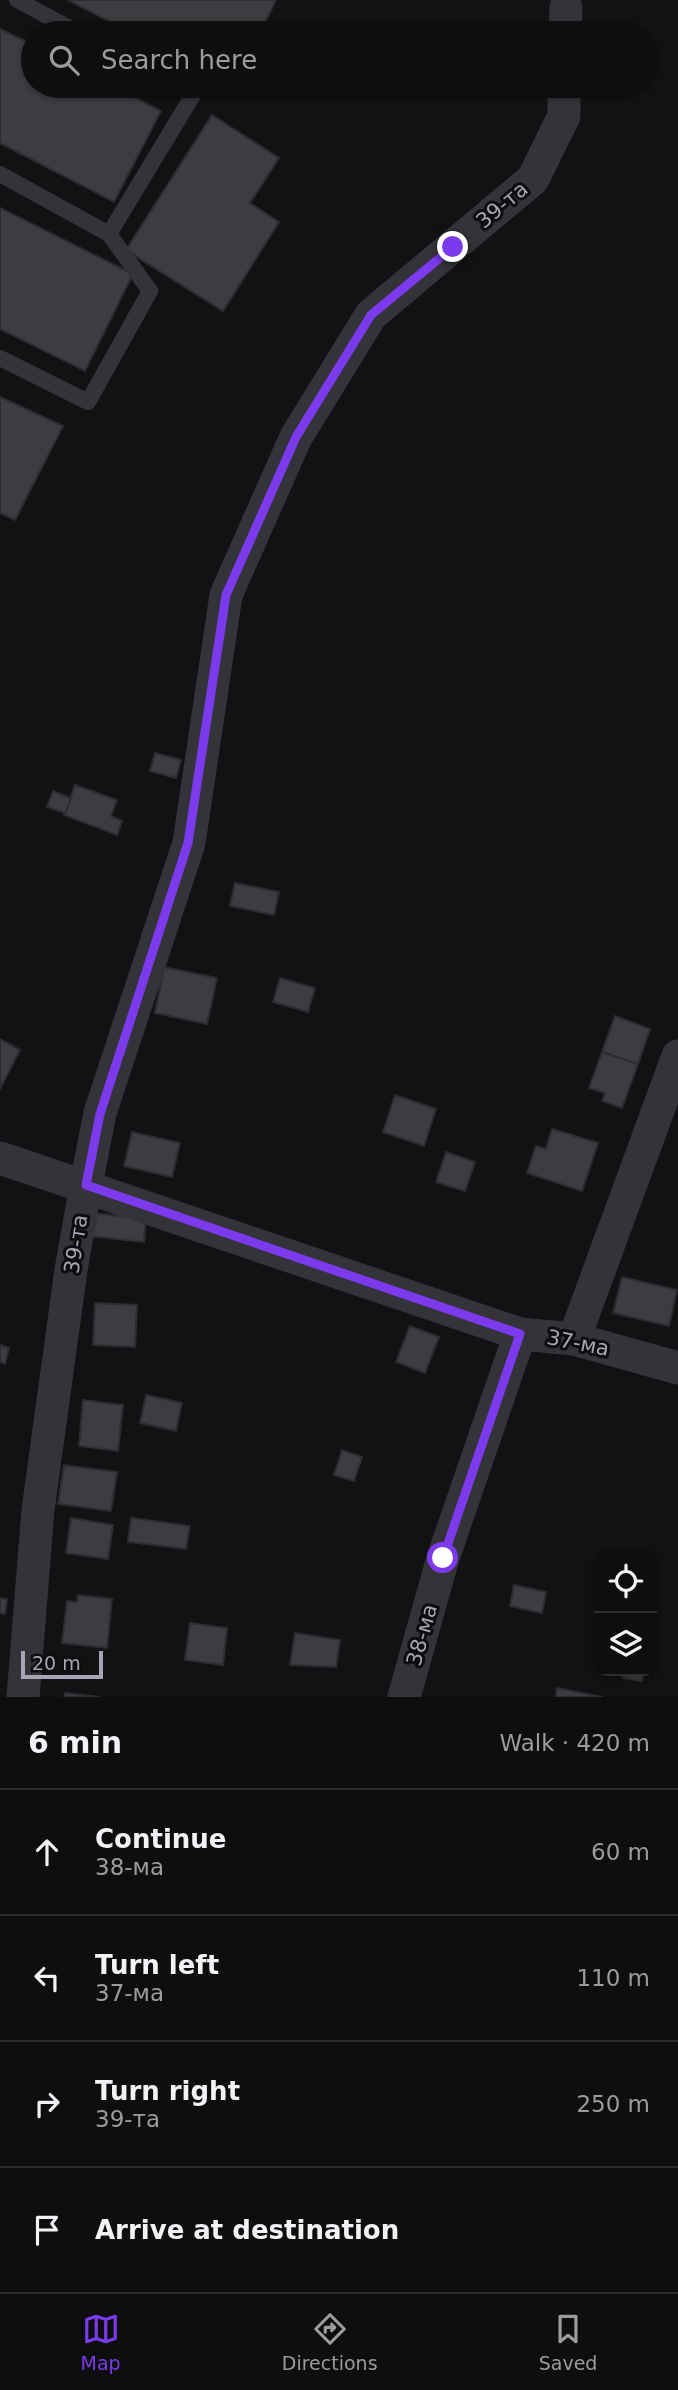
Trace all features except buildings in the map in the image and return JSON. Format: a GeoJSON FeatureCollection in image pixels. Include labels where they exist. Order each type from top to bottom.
{"type":"FeatureCollection","features":[{"type":"Feature","properties":{"kind":"street","name":"39-та"},"geometry":{"type":"LineString","coordinates":[[23,1697],[38,1510],[71,1270],[86,1185],[100,1114],[188,843],[226,595],[296,437],[371,315],[533,179],[564,116],[564,98]]}},
{"type":"Feature","properties":{"kind":"street"},"geometry":{"type":"LineString","coordinates":[[574,1339],[678,1056]]}},
{"type":"Feature","properties":{"kind":"street","name":"37-ма"},"geometry":{"type":"LineString","coordinates":[[0,1158],[520,1334],[574,1339],[678,1368]]}},
{"type":"Feature","properties":{"kind":"street","name":"38-ма"},"geometry":{"type":"LineString","coordinates":[[404,1697],[443,1558],[520,1334]]}},
{"type":"Feature","properties":{"kind":"lane"},"geometry":{"type":"LineString","coordinates":[[17,0],[56,21]]}},
{"type":"Feature","properties":{"kind":"lane"},"geometry":{"type":"LineString","coordinates":[[109,234],[191,98]]}},
{"type":"Feature","properties":{"kind":"lane"},"geometry":{"type":"LineString","coordinates":[[0,174],[109,234],[150,290],[88,402],[0,358]]}},
{"type":"Feature","properties":{"kind":"route"},"geometry":{"type":"LineString","coordinates":[[443,1558],[520,1334],[86,1185],[100,1114],[188,843],[226,595],[296,437],[371,315],[453,247]]}}]}
